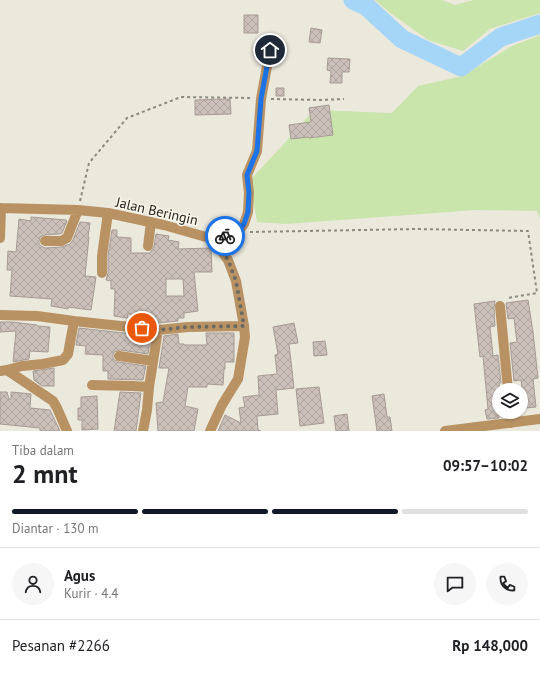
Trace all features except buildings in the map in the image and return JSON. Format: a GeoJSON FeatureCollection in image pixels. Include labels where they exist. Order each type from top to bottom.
{"type":"FeatureCollection","features":[{"type":"Feature","properties":{"kind":"street"},"geometry":{"type":"LineString","coordinates":[[213,239],[237,233],[244,224],[248,212],[249,193],[247,175],[257,151],[261,99],[270,50]]}},
{"type":"Feature","properties":{"kind":"street"},"geometry":{"type":"LineString","coordinates":[[0,238],[1,208]]}},
{"type":"Feature","properties":{"kind":"street","name":"Jalan Beringin"},"geometry":{"type":"LineString","coordinates":[[1,208],[78,210],[108,213],[150,222],[213,239],[228,260],[236,281],[245,337],[238,379],[222,405],[210,431]]}},
{"type":"Feature","properties":{"kind":"street"},"geometry":{"type":"LineString","coordinates":[[45,241],[63,241],[67,238],[78,210]]}},
{"type":"Feature","properties":{"kind":"street"},"geometry":{"type":"LineString","coordinates":[[102,273],[102,256],[108,213]]}},
{"type":"Feature","properties":{"kind":"street"},"geometry":{"type":"LineString","coordinates":[[148,246],[150,222]]}},
{"type":"Feature","properties":{"kind":"street"},"geometry":{"type":"LineString","coordinates":[[500,306],[507,383]]}},
{"type":"Feature","properties":{"kind":"street"},"geometry":{"type":"LineString","coordinates":[[0,315],[37,316],[158,330],[188,327],[244,326]]}},
{"type":"Feature","properties":{"kind":"street"},"geometry":{"type":"LineString","coordinates":[[4,370],[63,360],[68,354],[74,321]]}},
{"type":"Feature","properties":{"kind":"street"},"geometry":{"type":"LineString","coordinates":[[143,431],[158,330]]}},
{"type":"Feature","properties":{"kind":"street"},"geometry":{"type":"LineString","coordinates":[[119,356],[153,361]]}},
{"type":"Feature","properties":{"kind":"street"},"geometry":{"type":"LineString","coordinates":[[4,370],[53,401],[58,408],[67,431]]}},
{"type":"Feature","properties":{"kind":"street"},"geometry":{"type":"LineString","coordinates":[[92,385],[149,387]]}},
{"type":"Feature","properties":{"kind":"street"},"geometry":{"type":"LineString","coordinates":[[511,419],[511,423]]}},
{"type":"Feature","properties":{"kind":"street"},"geometry":{"type":"LineString","coordinates":[[445,431],[540,419]]}},
{"type":"Feature","properties":{"kind":"path"},"geometry":{"type":"LineString","coordinates":[[78,210],[89,162],[127,118],[181,96],[261,99],[344,99]]}},
{"type":"Feature","properties":{"kind":"path"},"geometry":{"type":"LineString","coordinates":[[237,233],[417,229],[528,231],[537,293],[505,298],[501,301],[500,306]]}},
{"type":"Feature","properties":{"kind":"green space"},"geometry":{"type":"Polygon","coordinates":[[[375,0],[442,0],[455,5],[474,0],[540,0],[540,13],[490,29],[463,51],[428,40],[375,0]]]}},
{"type":"Feature","properties":{"kind":"green space"},"geometry":{"type":"Polygon","coordinates":[[[540,35],[540,219],[537,211],[476,210],[286,224],[257,222],[250,180],[314,110],[392,113],[418,86],[462,76],[512,46],[540,35]]]}},
{"type":"Feature","properties":{"kind":"waterway"},"geometry":{"type":"LineString","coordinates":[[353,0],[366,6],[402,39],[461,67],[501,37],[540,24]]}},
{"type":"Feature","properties":{"kind":"way so far"},"geometry":{"type":"LineString","coordinates":[[142,328],[158,330],[188,327],[244,326],[236,281],[228,260],[213,239],[225,236]]}},
{"type":"Feature","properties":{"kind":"route"},"geometry":{"type":"LineString","coordinates":[[225,236],[237,233],[244,224],[248,212],[249,193],[247,175],[257,151],[261,99],[270,50]]}}]}
